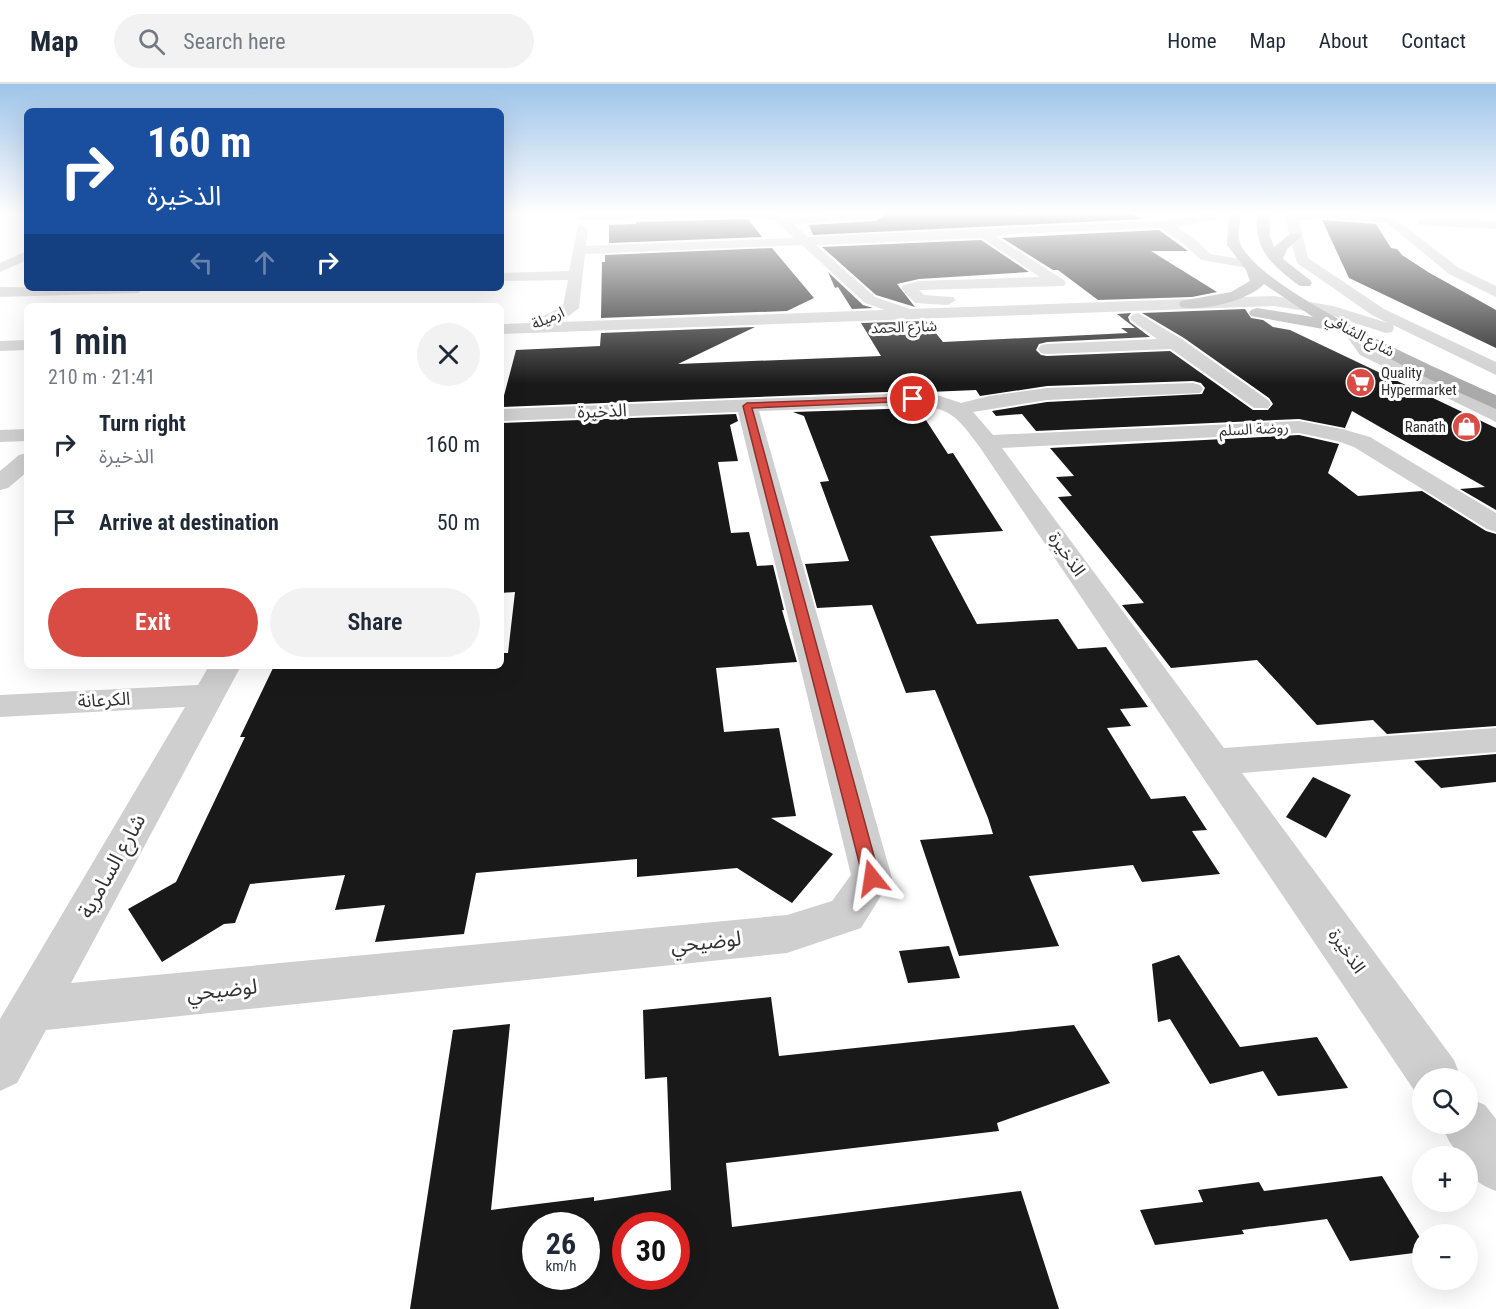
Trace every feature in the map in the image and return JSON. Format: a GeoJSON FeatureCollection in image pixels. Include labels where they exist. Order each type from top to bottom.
{"type":"FeatureCollection","features":[{"type":"Feature","properties":{"kind":"main road"},"geometry":{"type":"LineString","coordinates":[[1187,304],[1244,293],[1254,288],[1258,282],[1251,270]]}},
{"type":"Feature","properties":{"kind":"main road","name":"شارع الشافي"},"geometry":{"type":"LineString","coordinates":[[1258,270],[1306,306],[1349,331]]}},
{"type":"Feature","properties":{"kind":"main road","name":"شارع الشافي"},"geometry":{"type":"LineString","coordinates":[[1291,270],[1323,294],[1386,328],[1496,381]]}},
{"type":"Feature","properties":{"kind":"main road"},"geometry":{"type":"LineString","coordinates":[[1257,314],[1299,319],[1349,331]]}},
{"type":"Feature","properties":{"kind":"street","name":"ارميلة"},"geometry":{"type":"LineString","coordinates":[[577,270],[571,308],[579,318],[602,326]]}},
{"type":"Feature","properties":{"kind":"street"},"geometry":{"type":"LineString","coordinates":[[837,270],[870,300],[917,314]]}},
{"type":"Feature","properties":{"kind":"street"},"geometry":{"type":"LineString","coordinates":[[1039,270],[1074,292],[1135,312],[1261,404]]}},
{"type":"Feature","properties":{"kind":"street"},"geometry":{"type":"LineString","coordinates":[[1316,270],[1378,312],[1496,369]]}},
{"type":"Feature","properties":{"kind":"street"},"geometry":{"type":"LineString","coordinates":[[1453,270],[1496,292]]}},
{"type":"Feature","properties":{"kind":"street"},"geometry":{"type":"LineString","coordinates":[[504,277],[576,275]]}},
{"type":"Feature","properties":{"kind":"street"},"geometry":{"type":"LineString","coordinates":[[1036,297],[925,300],[917,298],[909,288],[919,285],[1056,281]]}},
{"type":"Feature","properties":{"kind":"street"},"geometry":{"type":"LineString","coordinates":[[0,292],[138,297]]}},
{"type":"Feature","properties":{"kind":"street"},"geometry":{"type":"LineString","coordinates":[[1057,309],[1070,304],[1074,292]]}},
{"type":"Feature","properties":{"kind":"street","name":"شارع الحمد"},"geometry":{"type":"LineString","coordinates":[[504,329],[1057,309],[1257,314],[1287,312],[1306,306],[1323,294]]}},
{"type":"Feature","properties":{"kind":"street"},"geometry":{"type":"LineString","coordinates":[[96,303],[138,297]]}},
{"type":"Feature","properties":{"kind":"street","name":"شارع الحمد"},"geometry":{"type":"LineString","coordinates":[[504,342],[1135,312],[1187,304],[1274,302],[1348,315],[1386,328]]}},
{"type":"Feature","properties":{"kind":"street","name":"ارميلة"},"geometry":{"type":"LineString","coordinates":[[526,328],[554,319],[571,308]]}},
{"type":"Feature","properties":{"kind":"street"},"geometry":{"type":"LineString","coordinates":[[1349,331],[1366,351],[1496,406]]}},
{"type":"Feature","properties":{"kind":"street"},"geometry":{"type":"LineString","coordinates":[[1047,349],[1177,344]]}},
{"type":"Feature","properties":{"kind":"street"},"geometry":{"type":"LineString","coordinates":[[0,346],[24,345]]}},
{"type":"Feature","properties":{"kind":"street"},"geometry":{"type":"LineString","coordinates":[[0,359],[24,358]]}},
{"type":"Feature","properties":{"kind":"street"},"geometry":{"type":"LineString","coordinates":[[961,409],[995,400],[1025,397],[1193,389]]}},
{"type":"Feature","properties":{"kind":"street","name":"الذخيرة"},"geometry":{"type":"LineString","coordinates":[[504,415],[913,399],[940,401],[961,409],[987,442],[1215,762],[1429,1068]]}},
{"type":"Feature","properties":{"kind":"street","name":"لوضيحي"},"geometry":{"type":"LineString","coordinates":[[32,1009],[788,934],[846,915],[872,878],[747,406]]}},
{"type":"Feature","properties":{"kind":"street","name":"روضة السلم"},"geometry":{"type":"LineString","coordinates":[[987,442],[1299,427],[1317,429],[1362,442],[1496,524]]}},
{"type":"Feature","properties":{"kind":"street"},"geometry":{"type":"LineString","coordinates":[[0,436],[24,435]]}},
{"type":"Feature","properties":{"kind":"street"},"geometry":{"type":"LineString","coordinates":[[0,483],[24,463]]}},
{"type":"Feature","properties":{"kind":"street","name":"شارع السامرية"},"geometry":{"type":"LineString","coordinates":[[0,1066],[216,680]]}},
{"type":"Feature","properties":{"kind":"street","name":"الكرعانة"},"geometry":{"type":"LineString","coordinates":[[0,706],[216,680]]}},
{"type":"Feature","properties":{"kind":"street"},"geometry":{"type":"LineString","coordinates":[[1215,762],[1496,740]]}},
{"type":"Feature","properties":{"kind":"street"},"geometry":{"type":"LineString","coordinates":[[1475,1134],[1496,1164]]}},
{"type":"Feature","properties":{"kind":"building"},"geometry":{"type":"Polygon","coordinates":[[[602,270],[791,270],[814,298],[787,311],[601,318],[602,270]]]}},
{"type":"Feature","properties":{"kind":"building"},"geometry":{"type":"Polygon","coordinates":[[[848,270],[1026,270],[1029,272],[919,279],[897,284],[915,307],[876,295],[848,270]]]}},
{"type":"Feature","properties":{"kind":"building"},"geometry":{"type":"Polygon","coordinates":[[[1058,270],[1182,270],[1217,292],[1192,297],[1098,300],[1058,270]]]}},
{"type":"Feature","properties":{"kind":"building"},"geometry":{"type":"Polygon","coordinates":[[[1345,270],[1425,270],[1496,310],[1496,348],[1349,278],[1345,270]]]}},
{"type":"Feature","properties":{"kind":"building"},"geometry":{"type":"Polygon","coordinates":[[[828,272],[863,305],[873,308],[852,309],[838,287],[835,288],[828,272]]]}},
{"type":"Feature","properties":{"kind":"building"},"geometry":{"type":"Polygon","coordinates":[[[1245,309],[1251,318],[1263,320],[1273,327],[1290,330],[1496,428],[1496,510],[1460,489],[1485,487],[1352,411],[1345,428],[1299,419],[1036,431],[1022,414],[996,416],[992,411],[1047,402],[1202,394],[1205,388],[1201,383],[1193,381],[1047,386],[980,396],[976,390],[913,391],[504,407],[504,396],[516,350],[600,346],[601,333],[755,327],[678,364],[881,356],[861,323],[926,321],[943,342],[1128,333],[1121,328],[1135,328],[1117,314],[1131,313],[1128,317],[1130,322],[1150,337],[1047,342],[1039,344],[1036,350],[1041,355],[1047,356],[1170,351],[1253,410],[1268,410],[1273,404],[1269,398],[1184,338],[1142,313],[1245,309]]]}},
{"type":"Feature","properties":{"kind":"building"},"geometry":{"type":"Polygon","coordinates":[[[918,408],[948,454],[953,453],[1003,531],[930,536],[977,624],[1058,619],[1078,649],[1106,647],[1148,707],[1120,709],[1131,726],[1107,728],[1151,799],[1185,796],[1207,830],[1192,831],[1220,874],[1142,882],[1133,865],[1029,876],[1059,946],[959,956],[920,840],[993,834],[988,818],[935,690],[906,693],[872,605],[817,608],[805,564],[849,561],[820,482],[829,481],[804,416],[793,412],[918,408]]]}},
{"type":"Feature","properties":{"kind":"building"},"geometry":{"type":"Polygon","coordinates":[[[736,414],[738,421],[730,425],[738,461],[718,462],[731,533],[749,532],[757,566],[773,565],[784,610],[782,610],[797,662],[716,668],[724,732],[779,728],[796,816],[771,818],[833,854],[792,903],[737,868],[637,877],[637,859],[476,873],[464,934],[375,942],[385,905],[335,910],[345,875],[250,884],[235,923],[224,924],[162,962],[128,909],[176,882],[245,737],[240,737],[273,669],[504,669],[504,653],[508,653],[515,592],[504,593],[504,423],[736,414]]]}},
{"type":"Feature","properties":{"kind":"building"},"geometry":{"type":"Polygon","coordinates":[[[1299,435],[1339,444],[1328,473],[1358,496],[1422,491],[1486,531],[1496,534],[1496,726],[1387,734],[1373,720],[1317,725],[1257,660],[1171,668],[1122,605],[1144,603],[1058,497],[1072,496],[1056,477],[1074,476],[1050,448],[1299,435]]]}},
{"type":"Feature","properties":{"kind":"building"},"geometry":{"type":"Polygon","coordinates":[[[1496,754],[1496,782],[1441,788],[1414,761],[1496,754]]]}},
{"type":"Feature","properties":{"kind":"building"},"geometry":{"type":"Polygon","coordinates":[[[1313,777],[1351,795],[1326,838],[1286,817],[1313,777]]]}},
{"type":"Feature","properties":{"kind":"building"},"geometry":{"type":"Polygon","coordinates":[[[949,946],[960,978],[908,983],[899,951],[949,946]]]}},
{"type":"Feature","properties":{"kind":"building"},"geometry":{"type":"Polygon","coordinates":[[[1179,955],[1240,1047],[1317,1037],[1348,1088],[1278,1096],[1263,1071],[1210,1084],[1170,1019],[1158,1022],[1152,964],[1179,955]]]}},
{"type":"Feature","properties":{"kind":"building"},"geometry":{"type":"Polygon","coordinates":[[[771,997],[779,1056],[1074,1025],[1110,1083],[997,1123],[999,1131],[726,1163],[732,1227],[1021,1191],[1059,1309],[410,1309],[453,1030],[510,1024],[491,1210],[594,1197],[594,1201],[671,1190],[667,1077],[645,1079],[643,1010],[771,997]]]}},
{"type":"Feature","properties":{"kind":"building"},"geometry":{"type":"Polygon","coordinates":[[[1382,1176],[1412,1225],[1412,1253],[1350,1261],[1327,1219],[1242,1230],[1244,1234],[1155,1245],[1140,1210],[1203,1202],[1198,1190],[1259,1182],[1264,1191],[1382,1176]]]}},
{"type":"Feature","properties":{"kind":"place","name":"Quality Hypermarket"},"geometry":{"type":"Point","coordinates":[1360,382]}},
{"type":"Feature","properties":{"kind":"place","name":"Ranath"},"geometry":{"type":"Point","coordinates":[1467,427]}},
{"type":"Feature","properties":{"kind":"route"},"geometry":{"type":"LineString","coordinates":[[872,878],[747,406],[913,399]]}}]}
